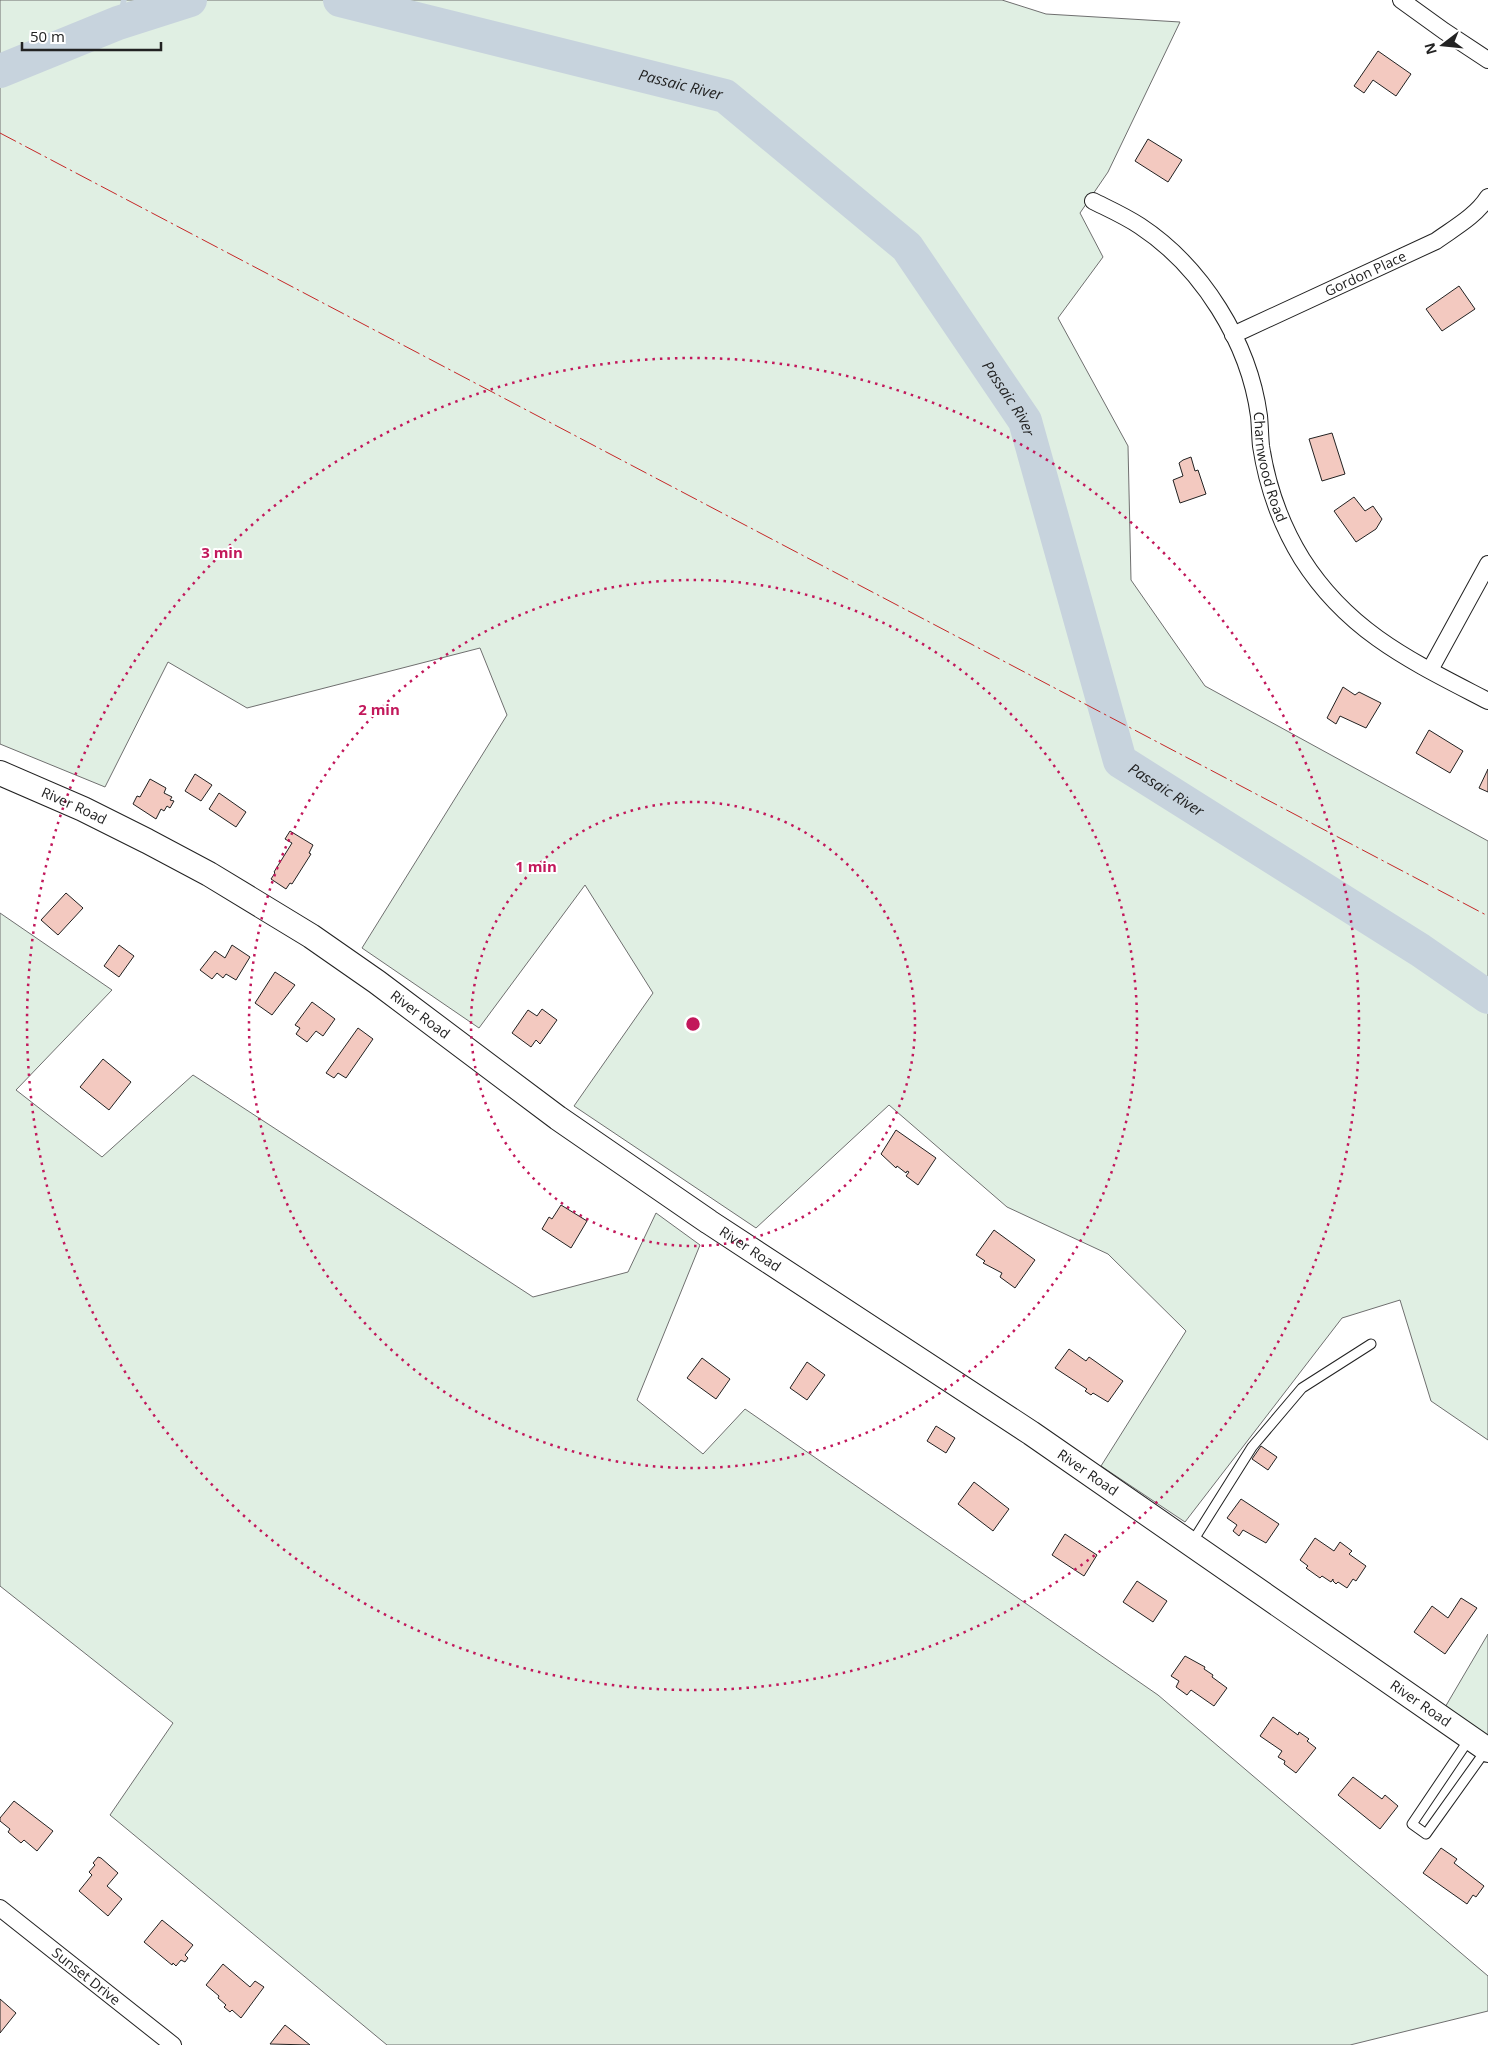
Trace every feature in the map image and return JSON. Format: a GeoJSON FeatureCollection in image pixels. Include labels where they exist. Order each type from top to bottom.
{"type":"FeatureCollection","features":[{"type":"Feature","properties":{"kind":"street"},"geometry":{"type":"LineString","coordinates":[[1402,0],[1420,5],[1444,32],[1488,60]]}},
{"type":"Feature","properties":{"kind":"street","name":"Gordon Place"},"geometry":{"type":"LineString","coordinates":[[1234,335],[1436,241],[1464,221],[1484,204],[1488,197]]}},
{"type":"Feature","properties":{"kind":"street","name":"Charnwood Road"},"geometry":{"type":"LineString","coordinates":[[1093,200],[1139,226],[1179,259],[1199,281],[1234,335],[1253,386],[1267,475],[1287,532],[1302,558],[1329,594],[1361,626],[1396,652],[1488,701]]}},
{"type":"Feature","properties":{"kind":"street"},"geometry":{"type":"LineString","coordinates":[[1430,670],[1488,564]]}},
{"type":"Feature","properties":{"kind":"street","name":"River Road"},"geometry":{"type":"LineString","coordinates":[[0,773],[83,809],[147,841],[209,874],[311,936],[377,982],[558,1118],[685,1206],[1031,1433],[1482,1746]]}},
{"type":"Feature","properties":{"kind":"street","name":"Sunset Drive"},"geometry":{"type":"LineString","coordinates":[[0,1908],[173,2045]]}},
{"type":"Feature","properties":{"kind":"lane"},"geometry":{"type":"LineString","coordinates":[[1191,1544],[1252,1447],[1302,1388],[1371,1344]]}},
{"type":"Feature","properties":{"kind":"lane"},"geometry":{"type":"LineString","coordinates":[[1482,1746],[1426,1834],[1412,1824],[1482,1746]]}},
{"type":"Feature","properties":{"kind":"green space"},"geometry":{"type":"Polygon","coordinates":[[[0,0],[1002,0],[1046,14],[1180,22],[1108,172],[1080,213],[1103,257],[1058,318],[1128,446],[1131,580],[1205,686],[1488,841],[1488,1440],[1431,1401],[1400,1300],[1342,1318],[1185,1522],[1101,1466],[1186,1331],[1108,1254],[1007,1207],[889,1105],[756,1228],[574,1106],[653,993],[585,885],[479,1028],[362,948],[507,715],[480,648],[247,708],[168,662],[105,787],[0,744],[0,0]]]}},
{"type":"Feature","properties":{"kind":"green space"},"geometry":{"type":"Polygon","coordinates":[[[0,913],[112,990],[16,1090],[102,1157],[193,1075],[533,1297],[628,1272],[656,1213],[700,1245],[637,1400],[703,1454],[745,1409],[1158,1695],[1488,1976],[1488,2011],[1350,2045],[387,2045],[110,1815],[173,1723],[0,1586],[0,913]]]}},
{"type":"Feature","properties":{"kind":"green space"},"geometry":{"type":"Polygon","coordinates":[[[1488,1634],[1488,1739],[1444,1709],[1488,1634]]]}},
{"type":"Feature","properties":{"kind":"building"},"geometry":{"type":"Polygon","coordinates":[[[1378,51],[1411,74],[1396,96],[1373,80],[1364,93],[1354,86],[1378,51]]]}},
{"type":"Feature","properties":{"kind":"building"},"geometry":{"type":"Polygon","coordinates":[[[1148,139],[1182,160],[1168,182],[1135,161],[1148,139]]]}},
{"type":"Feature","properties":{"kind":"building"},"geometry":{"type":"Polygon","coordinates":[[[1459,286],[1475,309],[1442,331],[1426,309],[1459,286]]]}},
{"type":"Feature","properties":{"kind":"building"},"geometry":{"type":"Polygon","coordinates":[[[1332,433],[1345,474],[1322,481],[1309,439],[1332,433]]]}},
{"type":"Feature","properties":{"kind":"building"},"geometry":{"type":"Polygon","coordinates":[[[1191,457],[1195,471],[1198,470],[1206,494],[1180,503],[1173,480],[1183,476],[1179,463],[1191,457]]]}},
{"type":"Feature","properties":{"kind":"building"},"geometry":{"type":"Polygon","coordinates":[[[1354,497],[1365,511],[1373,506],[1382,519],[1376,529],[1356,542],[1334,511],[1354,497]]]}},
{"type":"Feature","properties":{"kind":"building"},"geometry":{"type":"Polygon","coordinates":[[[1343,687],[1355,695],[1359,692],[1381,703],[1366,728],[1340,716],[1336,724],[1327,718],[1343,687]]]}},
{"type":"Feature","properties":{"kind":"building"},"geometry":{"type":"Polygon","coordinates":[[[1429,730],[1463,751],[1450,773],[1416,753],[1429,730]]]}},
{"type":"Feature","properties":{"kind":"building"},"geometry":{"type":"Polygon","coordinates":[[[1488,769],[1488,792],[1479,788],[1488,769]]]}},
{"type":"Feature","properties":{"kind":"building"},"geometry":{"type":"Polygon","coordinates":[[[195,774],[212,785],[201,801],[185,791],[195,774]]]}},
{"type":"Feature","properties":{"kind":"building"},"geometry":{"type":"Polygon","coordinates":[[[150,779],[166,788],[164,793],[172,797],[170,800],[174,801],[170,808],[167,806],[164,811],[161,809],[156,819],[133,804],[137,796],[140,797],[150,779]]]}},
{"type":"Feature","properties":{"kind":"building"},"geometry":{"type":"Polygon","coordinates":[[[219,793],[246,812],[236,827],[209,809],[219,793]]]}},
{"type":"Feature","properties":{"kind":"building"},"geometry":{"type":"Polygon","coordinates":[[[290,831],[313,845],[309,853],[311,854],[292,884],[290,883],[286,889],[271,879],[292,843],[285,839],[290,831]]]}},
{"type":"Feature","properties":{"kind":"building"},"geometry":{"type":"Polygon","coordinates":[[[66,893],[83,908],[58,935],[41,920],[66,893]]]}},
{"type":"Feature","properties":{"kind":"building"},"geometry":{"type":"Polygon","coordinates":[[[119,945],[134,956],[119,977],[104,966],[119,945]]]}},
{"type":"Feature","properties":{"kind":"building"},"geometry":{"type":"Polygon","coordinates":[[[232,945],[250,957],[236,980],[226,974],[223,978],[217,973],[212,979],[200,970],[215,951],[225,958],[232,945]]]}},
{"type":"Feature","properties":{"kind":"building"},"geometry":{"type":"Polygon","coordinates":[[[275,972],[295,985],[272,1015],[255,1003],[275,972]]]}},
{"type":"Feature","properties":{"kind":"building"},"geometry":{"type":"Polygon","coordinates":[[[312,1002],[335,1019],[323,1036],[316,1031],[307,1042],[296,1034],[300,1028],[295,1025],[312,1002]]]}},
{"type":"Feature","properties":{"kind":"building"},"geometry":{"type":"Polygon","coordinates":[[[542,1009],[557,1020],[540,1044],[536,1040],[531,1047],[512,1033],[528,1010],[537,1016],[542,1009]]]}},
{"type":"Feature","properties":{"kind":"building"},"geometry":{"type":"Polygon","coordinates":[[[358,1028],[373,1039],[346,1078],[338,1073],[334,1078],[326,1073],[358,1028]]]}},
{"type":"Feature","properties":{"kind":"building"},"geometry":{"type":"Polygon","coordinates":[[[103,1059],[131,1082],[109,1110],[80,1087],[103,1059]]]}},
{"type":"Feature","properties":{"kind":"building"},"geometry":{"type":"Polygon","coordinates":[[[896,1130],[936,1158],[918,1185],[906,1176],[909,1172],[907,1171],[906,1173],[897,1166],[896,1168],[881,1154],[896,1130]]]}},
{"type":"Feature","properties":{"kind":"building"},"geometry":{"type":"Polygon","coordinates":[[[561,1205],[587,1221],[571,1248],[542,1229],[549,1217],[552,1219],[561,1205]]]}},
{"type":"Feature","properties":{"kind":"building"},"geometry":{"type":"Polygon","coordinates":[[[994,1230],[1035,1260],[1015,1288],[1000,1277],[1002,1273],[983,1263],[985,1261],[976,1255],[994,1230]]]}},
{"type":"Feature","properties":{"kind":"building"},"geometry":{"type":"Polygon","coordinates":[[[1069,1349],[1086,1361],[1089,1357],[1123,1381],[1108,1402],[1093,1393],[1091,1395],[1085,1391],[1087,1389],[1055,1368],[1069,1349]]]}},
{"type":"Feature","properties":{"kind":"building"},"geometry":{"type":"Polygon","coordinates":[[[702,1358],[730,1379],[716,1399],[687,1378],[702,1358]]]}},
{"type":"Feature","properties":{"kind":"building"},"geometry":{"type":"Polygon","coordinates":[[[807,1362],[825,1375],[807,1400],[790,1388],[807,1362]]]}},
{"type":"Feature","properties":{"kind":"building"},"geometry":{"type":"Polygon","coordinates":[[[936,1426],[955,1438],[946,1453],[927,1441],[936,1426]]]}},
{"type":"Feature","properties":{"kind":"building"},"geometry":{"type":"Polygon","coordinates":[[[1261,1446],[1277,1457],[1268,1470],[1252,1459],[1261,1446]]]}},
{"type":"Feature","properties":{"kind":"building"},"geometry":{"type":"Polygon","coordinates":[[[974,1482],[1009,1509],[993,1531],[958,1504],[974,1482]]]}},
{"type":"Feature","properties":{"kind":"building"},"geometry":{"type":"Polygon","coordinates":[[[1241,1499],[1279,1524],[1266,1543],[1243,1530],[1239,1536],[1233,1531],[1237,1525],[1227,1518],[1241,1499]]]}},
{"type":"Feature","properties":{"kind":"building"},"geometry":{"type":"Polygon","coordinates":[[[1065,1534],[1097,1555],[1084,1576],[1052,1555],[1065,1534]]]}},
{"type":"Feature","properties":{"kind":"building"},"geometry":{"type":"Polygon","coordinates":[[[1315,1538],[1334,1551],[1340,1542],[1352,1551],[1349,1554],[1366,1566],[1356,1581],[1353,1579],[1347,1588],[1338,1582],[1336,1584],[1333,1579],[1331,1582],[1322,1576],[1320,1578],[1306,1568],[1308,1566],[1300,1560],[1315,1538]]]}},
{"type":"Feature","properties":{"kind":"building"},"geometry":{"type":"Polygon","coordinates":[[[1137,1581],[1167,1601],[1153,1622],[1123,1602],[1137,1581]]]}},
{"type":"Feature","properties":{"kind":"building"},"geometry":{"type":"Polygon","coordinates":[[[1461,1598],[1477,1608],[1445,1654],[1414,1632],[1432,1606],[1448,1618],[1461,1598]]]}},
{"type":"Feature","properties":{"kind":"building"},"geometry":{"type":"Polygon","coordinates":[[[1185,1656],[1205,1667],[1204,1669],[1213,1675],[1212,1677],[1227,1688],[1214,1706],[1191,1690],[1187,1695],[1176,1687],[1179,1681],[1171,1676],[1185,1656]]]}},
{"type":"Feature","properties":{"kind":"building"},"geometry":{"type":"Polygon","coordinates":[[[1273,1717],[1298,1735],[1299,1732],[1309,1739],[1307,1741],[1316,1748],[1296,1773],[1284,1764],[1285,1761],[1278,1757],[1282,1751],[1260,1736],[1273,1717]]]}},
{"type":"Feature","properties":{"kind":"building"},"geometry":{"type":"Polygon","coordinates":[[[1353,1777],[1382,1799],[1385,1795],[1398,1806],[1380,1829],[1338,1795],[1353,1777]]]}},
{"type":"Feature","properties":{"kind":"building"},"geometry":{"type":"Polygon","coordinates":[[[14,1801],[53,1831],[37,1851],[24,1840],[21,1843],[8,1832],[10,1829],[0,1821],[0,1818],[14,1801]]]}},
{"type":"Feature","properties":{"kind":"building"},"geometry":{"type":"Polygon","coordinates":[[[1441,1848],[1457,1859],[1454,1863],[1484,1886],[1476,1897],[1473,1895],[1467,1904],[1423,1873],[1441,1848]]]}},
{"type":"Feature","properties":{"kind":"building"},"geometry":{"type":"Polygon","coordinates":[[[98,1857],[118,1873],[107,1886],[122,1899],[108,1916],[79,1891],[92,1875],[89,1872],[95,1865],[93,1863],[98,1857]]]}},
{"type":"Feature","properties":{"kind":"building"},"geometry":{"type":"Polygon","coordinates":[[[162,1920],[193,1945],[185,1955],[188,1958],[185,1962],[181,1960],[176,1966],[173,1963],[172,1965],[144,1942],[162,1920]]]}},
{"type":"Feature","properties":{"kind":"building"},"geometry":{"type":"Polygon","coordinates":[[[223,1964],[250,1987],[255,1981],[264,1987],[241,2018],[232,2010],[230,2012],[224,2007],[226,2005],[218,1998],[219,1996],[206,1985],[223,1964]]]}},
{"type":"Feature","properties":{"kind":"building"},"geometry":{"type":"Polygon","coordinates":[[[0,1999],[16,2013],[0,2033],[0,1999]]]}},
{"type":"Feature","properties":{"kind":"building"},"geometry":{"type":"Polygon","coordinates":[[[285,2025],[310,2045],[270,2044],[285,2025]]]}},
{"type":"Feature","properties":{"kind":"waterway"},"geometry":{"type":"LineString","coordinates":[[118,23],[124,0]]}},
{"type":"Feature","properties":{"kind":"waterway","name":"Passaic River"},"geometry":{"type":"LineString","coordinates":[[0,71],[118,23],[190,0]]}},
{"type":"Feature","properties":{"kind":"waterway","name":"Passaic River"},"geometry":{"type":"LineString","coordinates":[[340,0],[725,96],[907,247],[1025,421],[1120,761],[1420,950],[1488,997]]}},
{"type":"Feature","properties":{"kind":"power"},"geometry":{"type":"LineString","coordinates":[[0,133],[1488,916]]}}]}
